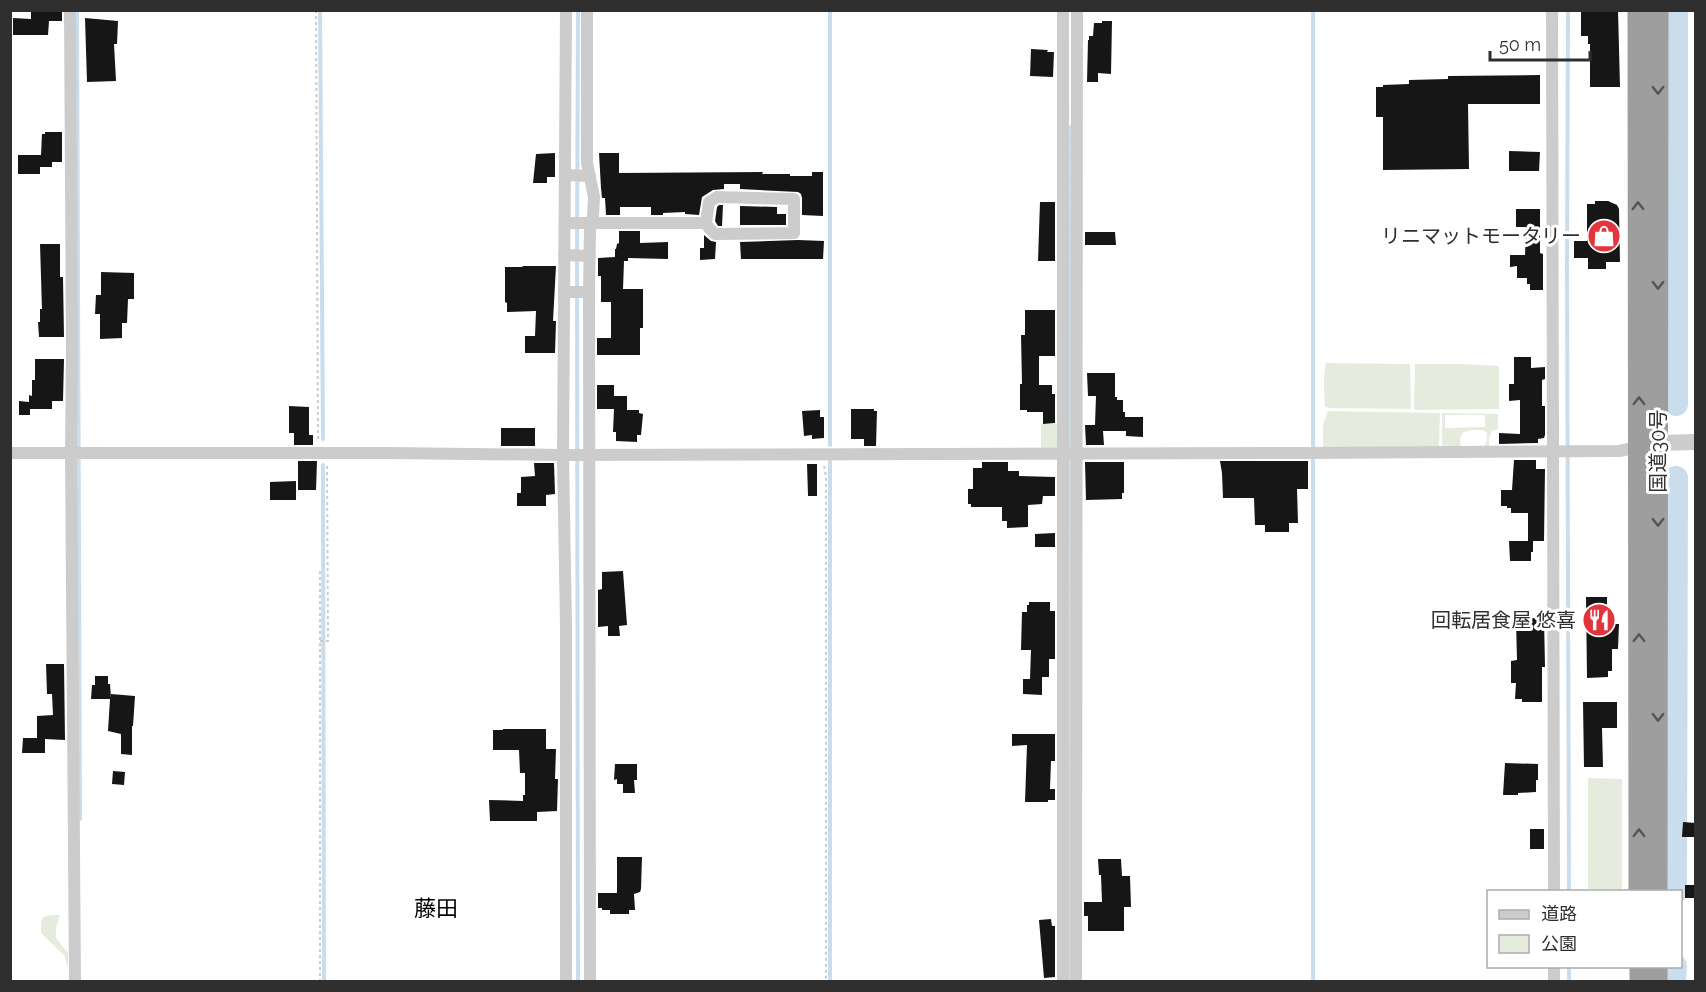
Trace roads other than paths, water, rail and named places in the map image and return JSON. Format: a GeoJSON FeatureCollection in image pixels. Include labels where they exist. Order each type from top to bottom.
{"type":"FeatureCollection","features":[{"type":"Feature","properties":{"kind":"highway","name":"国道30号"},"geometry":{"type":"LineString","coordinates":[[1638,10],[1657,890]]}},
{"type":"Feature","properties":{"kind":"highway","name":"国道30号"},"geometry":{"type":"LineString","coordinates":[[1640,890],[1658,10]]}},
{"type":"Feature","properties":{"kind":"street"},"geometry":{"type":"LineString","coordinates":[[70,10],[72,338],[76,453],[75,981]]}},
{"type":"Feature","properties":{"kind":"street"},"geometry":{"type":"LineString","coordinates":[[566,10],[578,176],[576,454],[590,981]]}},
{"type":"Feature","properties":{"kind":"street"},"geometry":{"type":"LineString","coordinates":[[578,176],[587,163],[587,10]]}},
{"type":"Feature","properties":{"kind":"street"},"geometry":{"type":"LineString","coordinates":[[1063,10],[1076,981]]}},
{"type":"Feature","properties":{"kind":"street"},"geometry":{"type":"LineString","coordinates":[[1063,981],[1077,10]]}},
{"type":"Feature","properties":{"kind":"street"},"geometry":{"type":"LineString","coordinates":[[1552,10],[1563,451],[1554,890]]}},
{"type":"Feature","properties":{"kind":"street"},"geometry":{"type":"LineString","coordinates":[[566,981],[566,626],[576,454],[578,223],[594,197],[578,176]]}},
{"type":"Feature","properties":{"kind":"street"},"geometry":{"type":"LineString","coordinates":[[717,197],[794,199],[794,233],[715,234],[706,222],[709,202],[717,197]]}},
{"type":"Feature","properties":{"kind":"street"},"geometry":{"type":"LineString","coordinates":[[578,223],[706,222]]}},
{"type":"Feature","properties":{"kind":"street"},"geometry":{"type":"LineString","coordinates":[[10,453],[1313,453],[1619,451],[1649,445],[1695,442]]}},
{"type":"Feature","properties":{"kind":"waterway"},"geometry":{"type":"LineString","coordinates":[[77,10],[80,819]]}},
{"type":"Feature","properties":{"kind":"waterway"},"geometry":{"type":"LineString","coordinates":[[320,10],[323,439]]}},
{"type":"Feature","properties":{"kind":"waterway"},"geometry":{"type":"LineString","coordinates":[[577,252],[578,10]]}},
{"type":"Feature","properties":{"kind":"waterway"},"geometry":{"type":"LineString","coordinates":[[830,10],[830,445]]}},
{"type":"Feature","properties":{"kind":"waterway"},"geometry":{"type":"LineString","coordinates":[[1313,10],[1313,982]]}},
{"type":"Feature","properties":{"kind":"waterway"},"geometry":{"type":"LineString","coordinates":[[1568,10],[1569,890]]}},
{"type":"Feature","properties":{"kind":"waterway"},"geometry":{"type":"LineString","coordinates":[[1676,10],[1676,404]]}},
{"type":"Feature","properties":{"kind":"waterway"},"geometry":{"type":"LineString","coordinates":[[1069,982],[1071,127]]}},
{"type":"Feature","properties":{"kind":"waterway"},"geometry":{"type":"LineString","coordinates":[[577,259],[578,982]]}},
{"type":"Feature","properties":{"kind":"waterway"},"geometry":{"type":"LineString","coordinates":[[830,459],[830,982]]}},
{"type":"Feature","properties":{"kind":"waterway"},"geometry":{"type":"LineString","coordinates":[[323,465],[324,982]]}},
{"type":"Feature","properties":{"kind":"waterway"},"geometry":{"type":"LineString","coordinates":[[1675,890],[1676,478]]}},
{"type":"Feature","properties":{"kind":"waterway"},"geometry":{"type":"LineString","coordinates":[[1569,968],[1569,982]]}},
{"type":"Feature","properties":{"kind":"waterway"},"geometry":{"type":"LineString","coordinates":[[1674,982],[1675,968]]}},
{"type":"Feature","properties":{"kind":"place","name":"リニマットモータリー"},"geometry":{"type":"Point","coordinates":[1604,236]}},
{"type":"Feature","properties":{"kind":"place","name":"回転居食屋 悠喜"},"geometry":{"type":"Point","coordinates":[1599,620]}},
{"type":"Feature","properties":{"kind":"district","name":"藤田"},"geometry":{"type":"Point","coordinates":[436,908]}}]}
